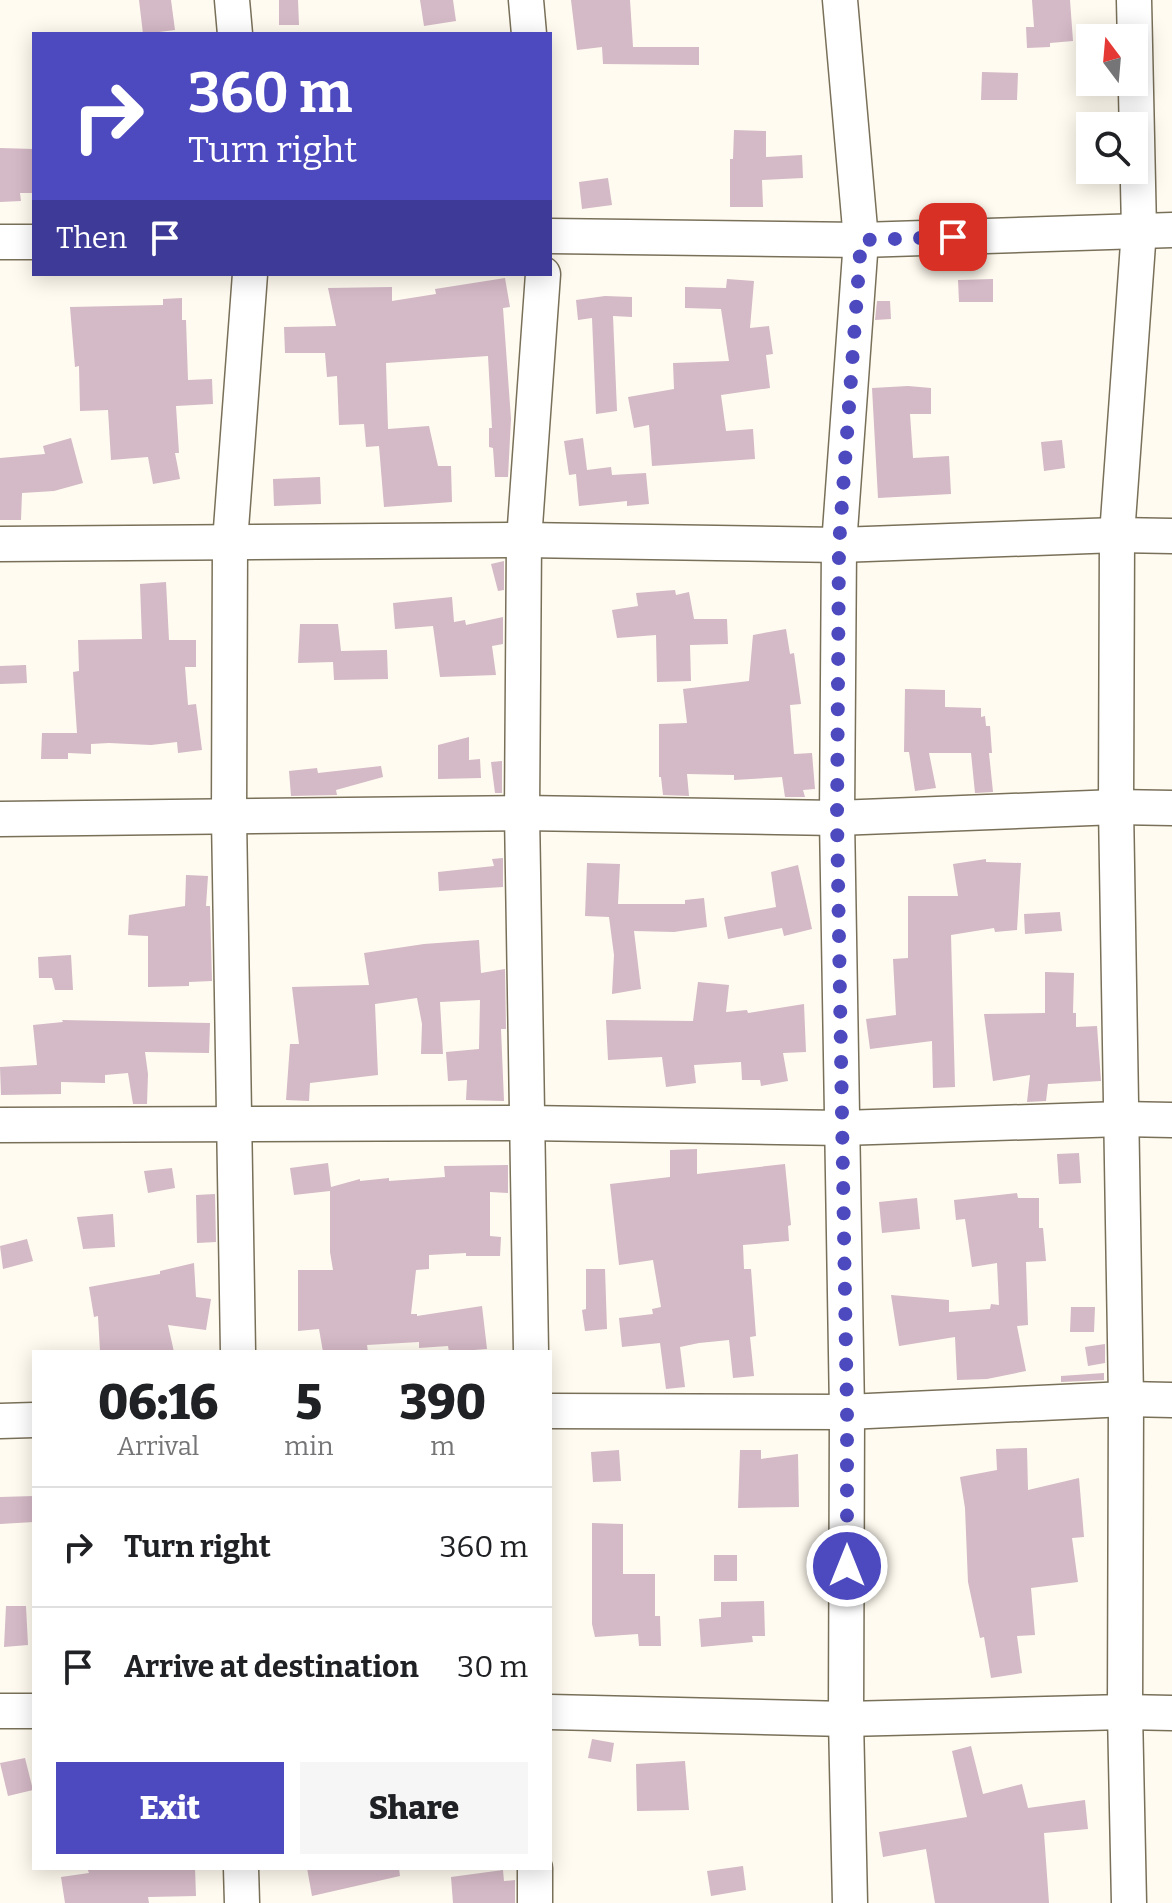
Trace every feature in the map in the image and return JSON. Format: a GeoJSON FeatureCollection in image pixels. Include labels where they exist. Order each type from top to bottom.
{"type":"FeatureCollection","features":[{"type":"Feature","properties":{"kind":"street"},"geometry":{"type":"LineString","coordinates":[[232,0],[235,32]]}},
{"type":"Feature","properties":{"kind":"street"},"geometry":{"type":"LineString","coordinates":[[526,0],[529,32]]}},
{"type":"Feature","properties":{"kind":"street"},"geometry":{"type":"LineString","coordinates":[[840,0],[861,240],[839,545],[837,818],[847,1412],[846,1719],[850,1903]]}},
{"type":"Feature","properties":{"kind":"street"},"geometry":{"type":"LineString","coordinates":[[1129,1903],[1125,1712],[1126,1399],[1116,807],[1117,535],[1156,230],[1134,0]]}},
{"type":"Feature","properties":{"kind":"street"},"geometry":{"type":"LineString","coordinates":[[552,236],[861,240],[1156,230]]}},
{"type":"Feature","properties":{"kind":"street"},"geometry":{"type":"LineString","coordinates":[[0,242],[32,242]]}},
{"type":"Feature","properties":{"kind":"street"},"geometry":{"type":"LineString","coordinates":[[238,1350],[229,817],[230,542],[250,276]]}},
{"type":"Feature","properties":{"kind":"street"},"geometry":{"type":"LineString","coordinates":[[531,1350],[522,813],[524,540],[543,276]]}},
{"type":"Feature","properties":{"kind":"street"},"geometry":{"type":"LineString","coordinates":[[0,544],[524,540],[839,545],[1117,535],[1172,536]]}},
{"type":"Feature","properties":{"kind":"street"},"geometry":{"type":"LineString","coordinates":[[0,819],[522,813],[837,818],[1116,807],[1172,808]]}},
{"type":"Feature","properties":{"kind":"street"},"geometry":{"type":"LineString","coordinates":[[0,1125],[527,1123],[842,1128],[1172,1120]]}},
{"type":"Feature","properties":{"kind":"street"},"geometry":{"type":"LineString","coordinates":[[552,1411],[847,1412],[1126,1399],[1172,1400]]}},
{"type":"Feature","properties":{"kind":"street"},"geometry":{"type":"LineString","coordinates":[[0,1421],[32,1420]]}},
{"type":"Feature","properties":{"kind":"street"},"geometry":{"type":"LineString","coordinates":[[0,1711],[32,1711]]}},
{"type":"Feature","properties":{"kind":"street"},"geometry":{"type":"LineString","coordinates":[[552,1712],[846,1719],[1172,1713]]}},
{"type":"Feature","properties":{"kind":"street"},"geometry":{"type":"LineString","coordinates":[[241,1870],[242,1903]]}},
{"type":"Feature","properties":{"kind":"street"},"geometry":{"type":"LineString","coordinates":[[535,1870],[535,1903]]}},
{"type":"Feature","properties":{"kind":"building"},"geometry":{"type":"Polygon","coordinates":[[[139,0],[171,0],[175,30],[143,32],[139,0]]]}},
{"type":"Feature","properties":{"kind":"building"},"geometry":{"type":"Polygon","coordinates":[[[279,0],[298,0],[299,25],[279,25],[279,0]]]}},
{"type":"Feature","properties":{"kind":"building"},"geometry":{"type":"Polygon","coordinates":[[[420,0],[453,0],[456,21],[424,26],[420,0]]]}},
{"type":"Feature","properties":{"kind":"building"},"geometry":{"type":"Polygon","coordinates":[[[571,0],[630,0],[633,47],[699,47],[699,65],[603,64],[602,47],[577,50],[571,0]]]}},
{"type":"Feature","properties":{"kind":"building"},"geometry":{"type":"Polygon","coordinates":[[[1032,0],[1070,0],[1073,41],[1050,43],[1050,47],[1027,48],[1026,27],[1034,27],[1032,0]]]}},
{"type":"Feature","properties":{"kind":"building"},"geometry":{"type":"Polygon","coordinates":[[[982,72],[1018,73],[1017,100],[981,100],[982,72]]]}},
{"type":"Feature","properties":{"kind":"building"},"geometry":{"type":"Polygon","coordinates":[[[734,130],[766,131],[766,157],[802,155],[803,178],[762,180],[763,207],[730,207],[730,159],[733,159],[734,130]]]}},
{"type":"Feature","properties":{"kind":"building"},"geometry":{"type":"Polygon","coordinates":[[[0,148],[32,149],[32,193],[20,193],[21,201],[0,202],[0,148]]]}},
{"type":"Feature","properties":{"kind":"building"},"geometry":{"type":"Polygon","coordinates":[[[608,178],[612,205],[582,209],[579,182],[608,178]]]}},
{"type":"Feature","properties":{"kind":"building"},"geometry":{"type":"Polygon","coordinates":[[[505,278],[510,307],[503,308],[511,419],[508,477],[495,477],[493,448],[489,447],[489,428],[492,428],[488,356],[386,363],[388,429],[429,426],[438,466],[451,466],[452,502],[384,507],[379,446],[366,447],[364,424],[339,425],[337,376],[327,377],[325,353],[285,353],[284,327],[336,326],[328,288],[392,287],[392,301],[436,294],[435,289],[505,278]]]}},
{"type":"Feature","properties":{"kind":"building"},"geometry":{"type":"Polygon","coordinates":[[[727,279],[754,281],[750,328],[769,326],[773,354],[766,355],[770,388],[721,395],[726,431],[753,429],[755,459],[652,466],[649,425],[634,428],[628,397],[674,389],[673,363],[729,361],[721,309],[685,308],[685,287],[726,288],[727,279]]]}},
{"type":"Feature","properties":{"kind":"building"},"geometry":{"type":"Polygon","coordinates":[[[993,279],[993,302],[959,302],[958,280],[993,279]]]}},
{"type":"Feature","properties":{"kind":"building"},"geometry":{"type":"Polygon","coordinates":[[[605,296],[632,297],[632,317],[613,316],[617,411],[596,414],[592,318],[578,320],[576,300],[605,296]]]}},
{"type":"Feature","properties":{"kind":"building"},"geometry":{"type":"Polygon","coordinates":[[[182,298],[188,380],[212,379],[213,404],[176,406],[179,453],[175,453],[180,479],[153,484],[148,457],[111,460],[108,410],[80,411],[79,366],[75,367],[70,307],[163,305],[163,299],[182,298]]]}},
{"type":"Feature","properties":{"kind":"building"},"geometry":{"type":"Polygon","coordinates":[[[877,301],[890,301],[891,319],[875,320],[877,301]]]}},
{"type":"Feature","properties":{"kind":"building"},"geometry":{"type":"Polygon","coordinates":[[[872,388],[931,388],[931,414],[910,414],[913,458],[949,456],[951,494],[878,498],[872,388]]]}},
{"type":"Feature","properties":{"kind":"building"},"geometry":{"type":"Polygon","coordinates":[[[71,438],[83,483],[54,491],[22,493],[21,520],[0,520],[0,458],[45,454],[43,446],[71,438]]]}},
{"type":"Feature","properties":{"kind":"building"},"geometry":{"type":"Polygon","coordinates":[[[583,438],[587,470],[611,467],[612,475],[646,473],[649,504],[627,506],[627,501],[579,506],[576,474],[569,475],[564,441],[583,438]]]}},
{"type":"Feature","properties":{"kind":"building"},"geometry":{"type":"Polygon","coordinates":[[[1062,440],[1065,468],[1044,471],[1041,442],[1062,440]]]}},
{"type":"Feature","properties":{"kind":"building"},"geometry":{"type":"Polygon","coordinates":[[[320,477],[321,504],[274,506],[273,479],[320,477]]]}},
{"type":"Feature","properties":{"kind":"building"},"geometry":{"type":"Polygon","coordinates":[[[504,561],[504,590],[498,591],[491,564],[504,561]]]}},
{"type":"Feature","properties":{"kind":"building"},"geometry":{"type":"Polygon","coordinates":[[[166,582],[169,640],[196,640],[196,667],[185,667],[188,705],[196,704],[202,750],[178,753],[177,742],[91,744],[91,754],[68,753],[68,759],[41,759],[42,733],[77,733],[73,672],[79,671],[78,640],[142,639],[140,584],[166,582]]]}},
{"type":"Feature","properties":{"kind":"building"},"geometry":{"type":"Polygon","coordinates":[[[675,590],[676,595],[689,592],[694,619],[727,619],[728,644],[690,645],[691,681],[657,682],[656,635],[617,638],[612,610],[638,606],[636,593],[675,590]]]}},
{"type":"Feature","properties":{"kind":"building"},"geometry":{"type":"Polygon","coordinates":[[[452,597],[454,622],[465,620],[466,625],[503,617],[503,644],[492,646],[496,675],[440,677],[433,626],[395,629],[393,603],[452,597]]]}},
{"type":"Feature","properties":{"kind":"building"},"geometry":{"type":"Polygon","coordinates":[[[300,624],[338,624],[341,651],[387,650],[388,679],[334,680],[333,662],[298,663],[300,624]]]}},
{"type":"Feature","properties":{"kind":"building"},"geometry":{"type":"Polygon","coordinates":[[[786,629],[790,654],[794,653],[801,704],[790,705],[794,754],[812,753],[815,789],[803,790],[805,797],[785,797],[782,777],[734,780],[734,775],[687,774],[689,796],[663,795],[659,777],[659,724],[687,723],[683,689],[749,681],[753,635],[786,629]]]}},
{"type":"Feature","properties":{"kind":"building"},"geometry":{"type":"Polygon","coordinates":[[[26,665],[27,683],[0,684],[0,666],[26,665]]]}},
{"type":"Feature","properties":{"kind":"building"},"geometry":{"type":"Polygon","coordinates":[[[905,689],[945,690],[945,707],[981,708],[981,717],[985,716],[986,726],[990,726],[993,792],[975,793],[971,753],[929,753],[936,788],[915,791],[909,752],[904,752],[905,689]]]}},
{"type":"Feature","properties":{"kind":"building"},"geometry":{"type":"Polygon","coordinates":[[[469,737],[469,760],[480,759],[481,778],[438,779],[438,745],[469,737]]]}},
{"type":"Feature","properties":{"kind":"building"},"geometry":{"type":"Polygon","coordinates":[[[502,761],[502,793],[495,793],[491,762],[502,761]]]}},
{"type":"Feature","properties":{"kind":"building"},"geometry":{"type":"Polygon","coordinates":[[[381,766],[383,777],[336,790],[337,795],[291,796],[289,771],[317,768],[318,773],[381,766]]]}},
{"type":"Feature","properties":{"kind":"building"},"geometry":{"type":"Polygon","coordinates":[[[503,858],[503,887],[439,891],[438,872],[494,866],[492,859],[503,858]]]}},
{"type":"Feature","properties":{"kind":"building"},"geometry":{"type":"Polygon","coordinates":[[[986,859],[986,862],[1021,863],[1017,930],[995,932],[994,928],[951,935],[955,1087],[933,1088],[932,1041],[870,1049],[866,1019],[896,1015],[893,959],[908,958],[908,896],[958,896],[953,864],[986,859]]]}},
{"type":"Feature","properties":{"kind":"building"},"geometry":{"type":"Polygon","coordinates":[[[587,863],[620,864],[618,904],[685,904],[685,900],[704,898],[707,927],[674,932],[634,931],[641,989],[612,994],[614,955],[609,917],[585,916],[587,863]]]}},
{"type":"Feature","properties":{"kind":"building"},"geometry":{"type":"Polygon","coordinates":[[[798,865],[812,929],[784,936],[782,928],[728,939],[724,917],[776,907],[771,872],[798,865]]]}},
{"type":"Feature","properties":{"kind":"building"},"geometry":{"type":"Polygon","coordinates":[[[186,875],[208,876],[206,906],[210,906],[212,981],[189,982],[189,986],[148,987],[148,936],[128,935],[129,915],[185,906],[186,875]]]}},
{"type":"Feature","properties":{"kind":"building"},"geometry":{"type":"Polygon","coordinates":[[[1060,912],[1062,931],[1025,934],[1024,914],[1060,912]]]}},
{"type":"Feature","properties":{"kind":"building"},"geometry":{"type":"Polygon","coordinates":[[[479,940],[481,973],[505,969],[506,1029],[501,1029],[504,1101],[466,1100],[467,1080],[448,1081],[446,1052],[479,1049],[480,1000],[440,1002],[443,1054],[421,1054],[422,1024],[417,998],[375,1004],[378,1075],[310,1083],[309,1101],[286,1100],[290,1044],[299,1044],[292,987],[369,985],[364,953],[479,940]]]}},
{"type":"Feature","properties":{"kind":"building"},"geometry":{"type":"Polygon","coordinates":[[[71,955],[73,990],[55,990],[52,978],[39,978],[38,957],[71,955]]]}},
{"type":"Feature","properties":{"kind":"building"},"geometry":{"type":"Polygon","coordinates":[[[1045,972],[1074,973],[1073,1013],[1076,1013],[1076,1027],[1097,1026],[1101,1081],[1048,1084],[1046,1101],[1027,1102],[1030,1075],[993,1081],[984,1014],[1045,1013],[1045,972]]]}},
{"type":"Feature","properties":{"kind":"building"},"geometry":{"type":"Polygon","coordinates":[[[698,982],[729,985],[726,1012],[747,1010],[748,1013],[804,1004],[806,1052],[783,1053],[788,1081],[761,1086],[760,1080],[742,1080],[741,1062],[694,1065],[696,1083],[666,1087],[662,1057],[608,1060],[606,1020],[693,1021],[698,982]]]}},
{"type":"Feature","properties":{"kind":"building"},"geometry":{"type":"Polygon","coordinates":[[[62,1020],[210,1023],[209,1053],[145,1052],[147,1104],[133,1104],[128,1073],[105,1075],[105,1083],[61,1082],[61,1094],[1,1095],[0,1067],[37,1065],[33,1025],[62,1020]]]}},
{"type":"Feature","properties":{"kind":"building"},"geometry":{"type":"Polygon","coordinates":[[[697,1149],[697,1174],[785,1164],[791,1225],[788,1226],[789,1241],[743,1245],[744,1269],[751,1269],[756,1336],[750,1337],[754,1376],[733,1378],[729,1340],[699,1343],[680,1347],[685,1387],[666,1389],[660,1343],[622,1347],[619,1318],[653,1314],[652,1309],[661,1307],[653,1260],[619,1265],[610,1184],[670,1177],[670,1150],[697,1149]]]}},
{"type":"Feature","properties":{"kind":"building"},"geometry":{"type":"Polygon","coordinates":[[[1079,1153],[1081,1183],[1059,1184],[1057,1154],[1079,1153]]]}},
{"type":"Feature","properties":{"kind":"building"},"geometry":{"type":"Polygon","coordinates":[[[328,1163],[331,1187],[360,1179],[389,1178],[389,1181],[445,1177],[444,1166],[508,1165],[508,1193],[490,1192],[490,1236],[501,1237],[500,1256],[466,1256],[466,1253],[429,1255],[429,1269],[416,1270],[411,1314],[417,1316],[482,1306],[487,1349],[449,1350],[448,1346],[419,1348],[419,1342],[367,1345],[368,1350],[323,1350],[319,1329],[298,1331],[298,1270],[333,1270],[330,1191],[294,1195],[290,1168],[328,1163]]]}},
{"type":"Feature","properties":{"kind":"building"},"geometry":{"type":"Polygon","coordinates":[[[172,1168],[175,1188],[148,1193],[144,1171],[172,1168]]]}},
{"type":"Feature","properties":{"kind":"building"},"geometry":{"type":"Polygon","coordinates":[[[1017,1193],[1018,1198],[1039,1198],[1039,1228],[1043,1228],[1046,1261],[1026,1262],[1028,1325],[1017,1326],[1026,1371],[987,1379],[957,1380],[955,1337],[899,1346],[891,1295],[949,1300],[949,1312],[990,1309],[991,1304],[999,1305],[997,1263],[972,1267],[965,1219],[956,1220],[954,1200],[1017,1193]]]}},
{"type":"Feature","properties":{"kind":"building"},"geometry":{"type":"Polygon","coordinates":[[[215,1194],[216,1242],[197,1243],[196,1195],[215,1194]]]}},
{"type":"Feature","properties":{"kind":"building"},"geometry":{"type":"Polygon","coordinates":[[[917,1198],[920,1229],[882,1233],[879,1202],[917,1198]]]}},
{"type":"Feature","properties":{"kind":"building"},"geometry":{"type":"Polygon","coordinates":[[[113,1214],[115,1247],[83,1249],[77,1217],[113,1214]]]}},
{"type":"Feature","properties":{"kind":"building"},"geometry":{"type":"Polygon","coordinates":[[[27,1239],[33,1261],[3,1269],[0,1246],[27,1239]]]}},
{"type":"Feature","properties":{"kind":"building"},"geometry":{"type":"Polygon","coordinates":[[[194,1263],[196,1297],[211,1299],[206,1330],[168,1325],[174,1350],[100,1350],[98,1316],[94,1317],[89,1287],[160,1274],[160,1271],[194,1263]]]}},
{"type":"Feature","properties":{"kind":"building"},"geometry":{"type":"Polygon","coordinates":[[[586,1269],[605,1269],[607,1329],[585,1331],[582,1310],[586,1309],[586,1269]]]}},
{"type":"Feature","properties":{"kind":"building"},"geometry":{"type":"Polygon","coordinates":[[[1071,1307],[1095,1307],[1094,1332],[1070,1332],[1071,1307]]]}},
{"type":"Feature","properties":{"kind":"building"},"geometry":{"type":"Polygon","coordinates":[[[1105,1344],[1105,1363],[1088,1366],[1085,1347],[1105,1344]]]}},
{"type":"Feature","properties":{"kind":"building"},"geometry":{"type":"Polygon","coordinates":[[[1104,1373],[1104,1380],[1061,1382],[1061,1376],[1104,1373]]]}},
{"type":"Feature","properties":{"kind":"building"},"geometry":{"type":"Polygon","coordinates":[[[1027,1448],[1028,1490],[1079,1478],[1084,1537],[1072,1538],[1078,1582],[1031,1588],[1035,1635],[1017,1636],[1022,1673],[991,1678],[984,1637],[980,1638],[968,1582],[965,1508],[960,1477],[997,1470],[996,1449],[1027,1448]]]}},
{"type":"Feature","properties":{"kind":"building"},"geometry":{"type":"Polygon","coordinates":[[[619,1450],[621,1481],[593,1482],[591,1452],[619,1450]]]}},
{"type":"Feature","properties":{"kind":"building"},"geometry":{"type":"Polygon","coordinates":[[[740,1450],[761,1450],[761,1459],[798,1454],[799,1507],[738,1508],[740,1450]]]}},
{"type":"Feature","properties":{"kind":"building"},"geometry":{"type":"Polygon","coordinates":[[[32,1496],[32,1522],[0,1524],[0,1497],[32,1496]]]}},
{"type":"Feature","properties":{"kind":"building"},"geometry":{"type":"Polygon","coordinates":[[[592,1523],[623,1524],[623,1574],[655,1574],[655,1616],[660,1616],[661,1646],[639,1646],[638,1634],[595,1637],[592,1624],[592,1523]]]}},
{"type":"Feature","properties":{"kind":"building"},"geometry":{"type":"Polygon","coordinates":[[[714,1555],[737,1555],[737,1581],[714,1581],[714,1555]]]}},
{"type":"Feature","properties":{"kind":"building"},"geometry":{"type":"Polygon","coordinates":[[[764,1601],[765,1636],[752,1636],[753,1642],[701,1647],[699,1619],[721,1617],[721,1602],[764,1601]]]}},
{"type":"Feature","properties":{"kind":"building"},"geometry":{"type":"Polygon","coordinates":[[[6,1606],[26,1606],[28,1645],[4,1647],[6,1606]]]}},
{"type":"Feature","properties":{"kind":"building"},"geometry":{"type":"Polygon","coordinates":[[[592,1739],[614,1743],[611,1762],[588,1758],[592,1739]]]}},
{"type":"Feature","properties":{"kind":"building"},"geometry":{"type":"Polygon","coordinates":[[[971,1746],[983,1794],[1022,1784],[1028,1808],[1085,1800],[1088,1829],[1044,1833],[1049,1903],[935,1903],[926,1849],[883,1857],[879,1832],[967,1817],[952,1751],[971,1746]]]}},
{"type":"Feature","properties":{"kind":"building"},"geometry":{"type":"Polygon","coordinates":[[[25,1758],[32,1790],[8,1796],[0,1763],[25,1758]]]}},
{"type":"Feature","properties":{"kind":"building"},"geometry":{"type":"Polygon","coordinates":[[[685,1761],[689,1810],[637,1811],[636,1764],[685,1761]]]}},
{"type":"Feature","properties":{"kind":"building"},"geometry":{"type":"Polygon","coordinates":[[[743,1866],[746,1890],[711,1896],[707,1871],[743,1866]]]}},
{"type":"Feature","properties":{"kind":"building"},"geometry":{"type":"Polygon","coordinates":[[[88,1870],[195,1870],[196,1896],[148,1897],[149,1903],[65,1903],[61,1877],[89,1873],[88,1870]]]}},
{"type":"Feature","properties":{"kind":"building"},"geometry":{"type":"Polygon","coordinates":[[[307,1870],[399,1870],[400,1876],[312,1896],[307,1870]]]}},
{"type":"Feature","properties":{"kind":"building"},"geometry":{"type":"Polygon","coordinates":[[[503,1870],[504,1881],[515,1880],[515,1903],[453,1903],[451,1877],[503,1870]]]}},
{"type":"Feature","properties":{"kind":"route"},"geometry":{"type":"LineString","coordinates":[[847,1566],[837,818],[839,545],[861,240],[953,237]]}}]}
